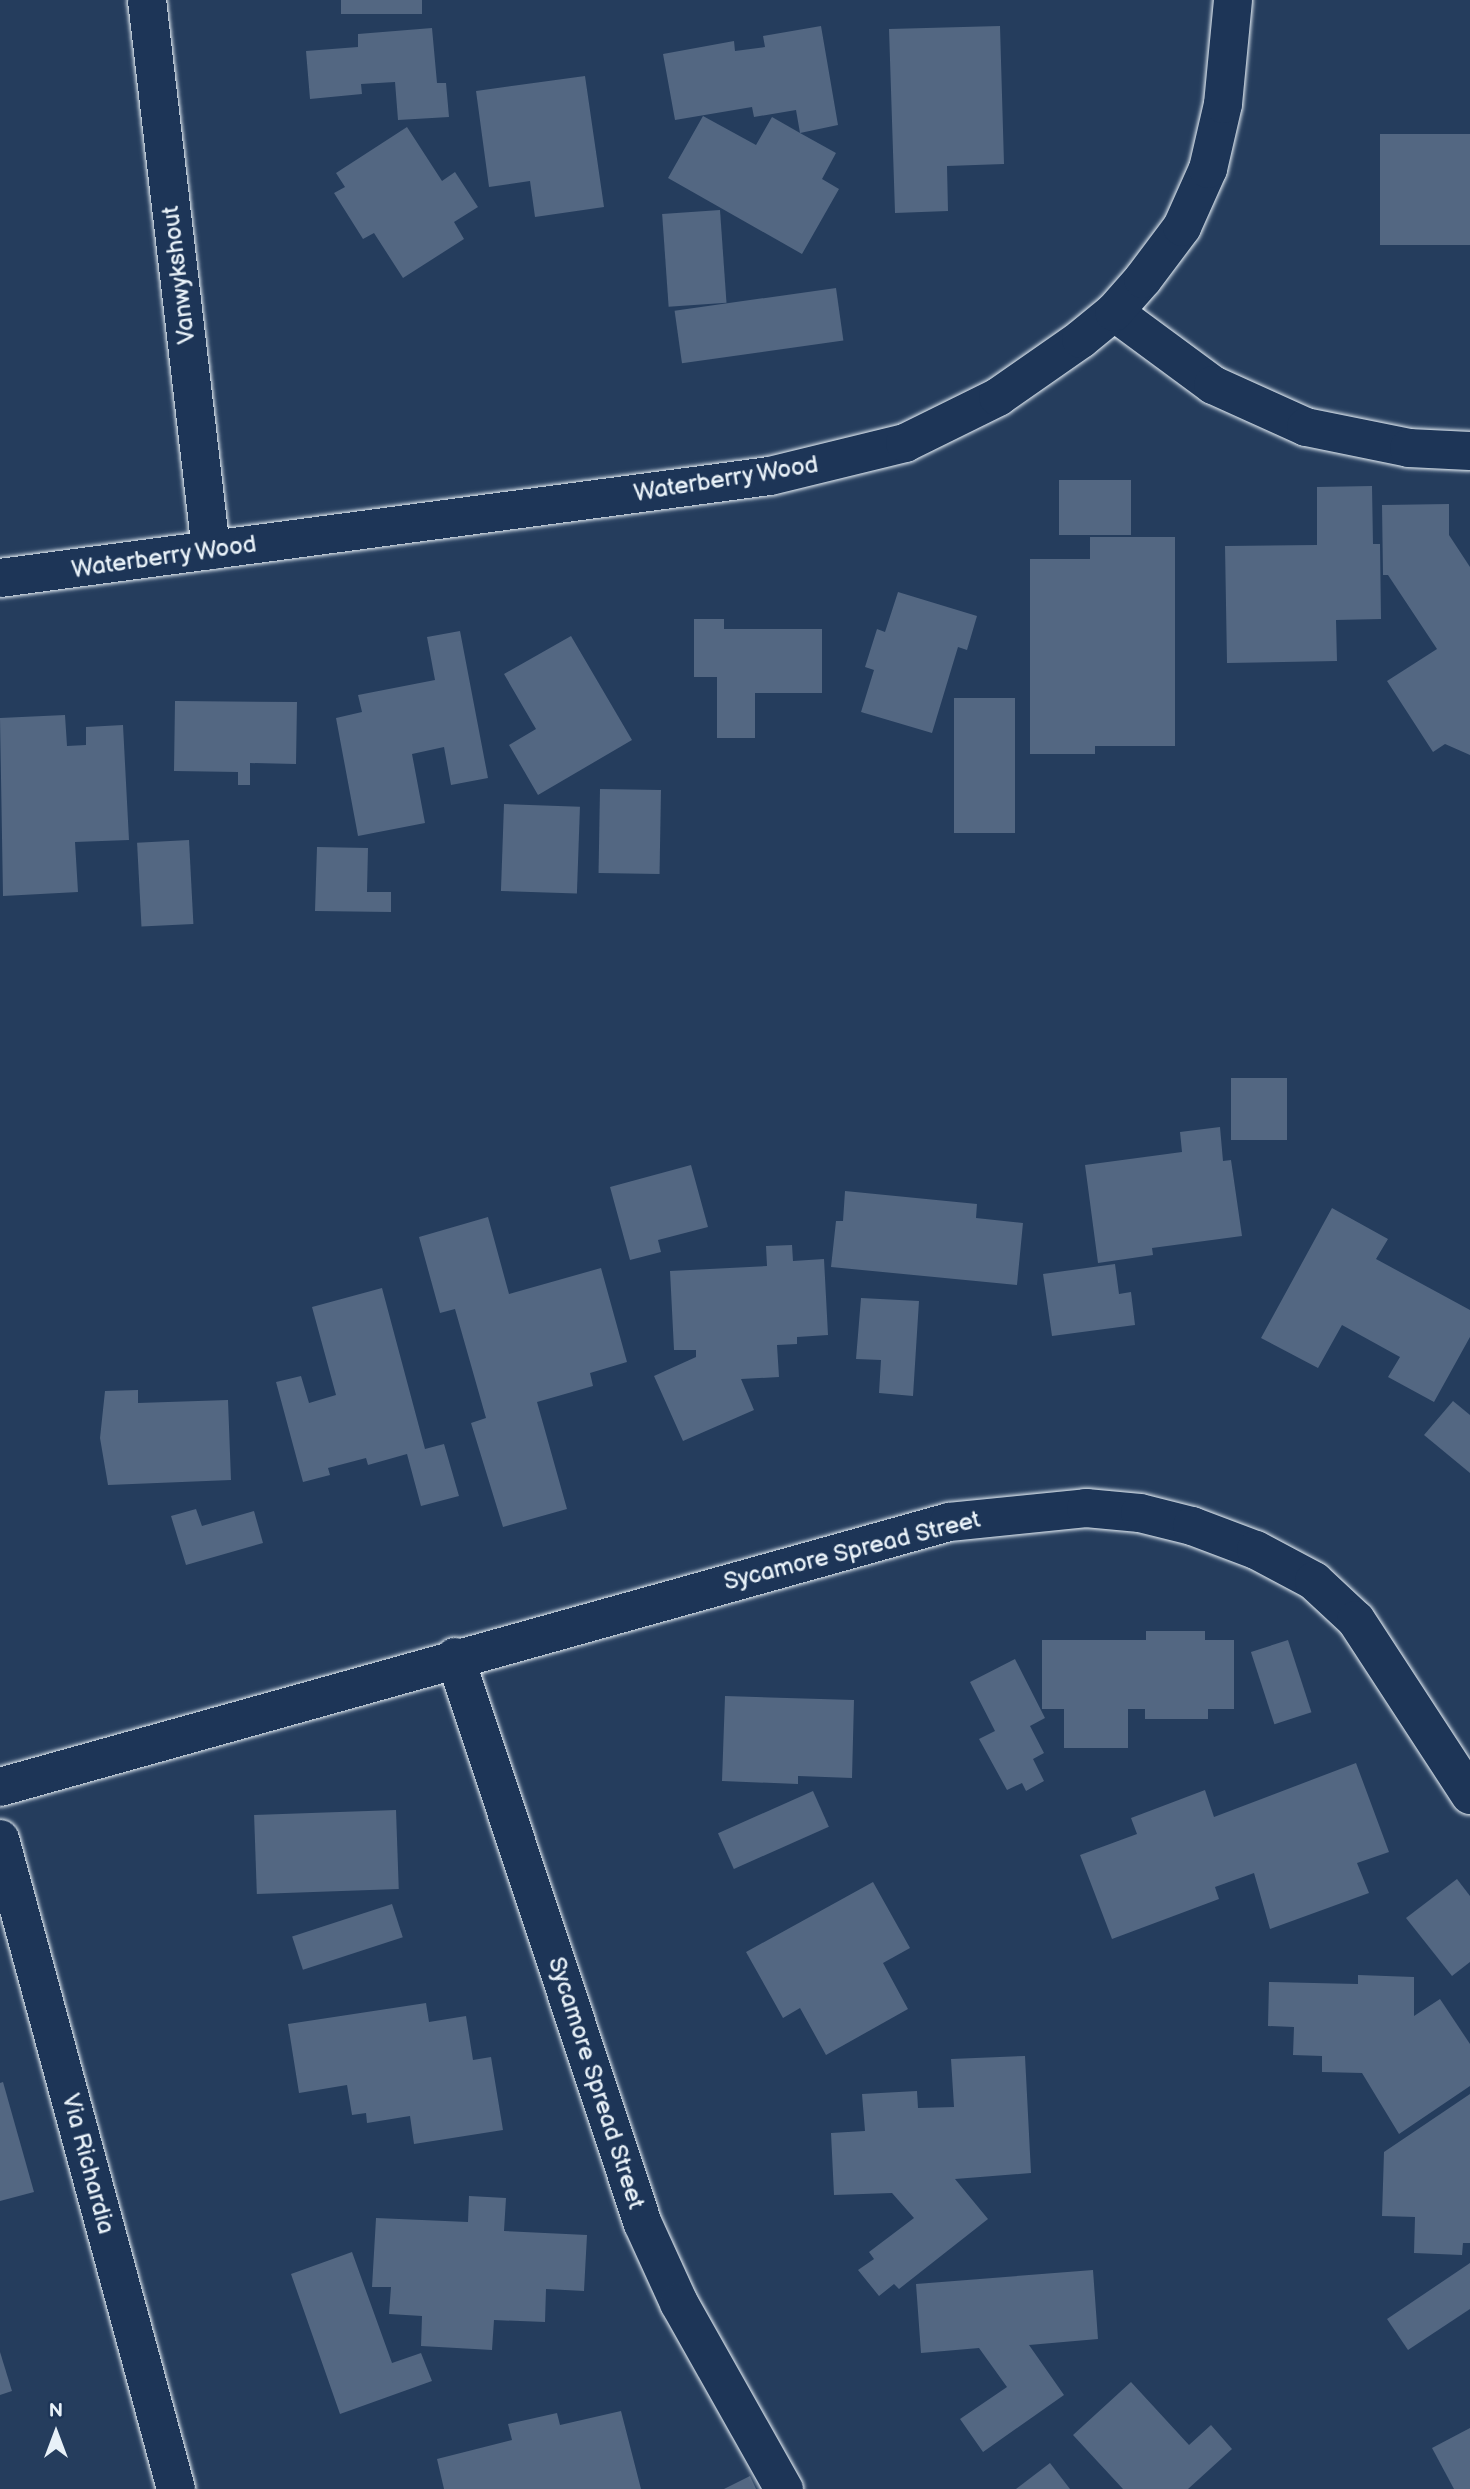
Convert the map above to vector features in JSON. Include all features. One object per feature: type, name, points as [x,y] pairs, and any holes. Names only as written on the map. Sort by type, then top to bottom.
[{"type":"street","name":"Vanwykshout","points":[[147,0],[211,551]]},
{"type":"street","name":"Waterberry Wood","points":[[0,578],[770,476],[905,443],[998,397],[1114,313],[1182,227],[1208,169],[1223,104],[1233,0]]},
{"type":"street","points":[[1114,313],[1213,385],[1306,427],[1409,449],[1470,451]]},
{"type":"street","name":"Sycamore Spread Street","points":[[0,1787],[455,1657],[949,1522],[1086,1508],[1140,1513],[1192,1526],[1256,1550],[1314,1581],[1356,1620],[1470,1795]]},
{"type":"street","name":"Sycamore Spread Street","points":[[455,1657],[643,2224],[679,2304],[784,2489]]},
{"type":"street","name":"Via Richardia","points":[[0,1839],[176,2489]]},
{"type":"building","points":[[341,0],[422,0],[422,14],[341,14]]},
{"type":"building","points":[[821,26],[838,125],[800,133],[796,110],[754,117],[752,107],[675,120],[663,54],[734,41],[735,51],[765,47],[763,36]]},
{"type":"building","points":[[1000,26],[1004,164],[947,166],[948,211],[895,213],[889,29]]},
{"type":"building","points":[[432,28],[437,83],[446,83],[449,117],[398,120],[395,82],[361,84],[362,94],[310,99],[306,51],[358,47],[358,34]]},
{"type":"building","points":[[585,76],[604,207],[535,217],[530,181],[489,187],[476,91]]},
{"type":"building","points":[[703,116],[756,145],[772,117],[836,153],[822,179],[839,189],[802,254],[668,178]]},
{"type":"building","points":[[407,127],[442,181],[455,172],[478,207],[454,222],[464,239],[403,278],[374,233],[363,239],[334,193],[345,187],[336,173]]},
{"type":"building","points":[[1380,134],[1470,134],[1470,245],[1380,245]]},
{"type":"building","points":[[720,210],[726,303],[669,307],[662,214]]},
{"type":"building","points":[[836,288],[843,340],[682,363],[675,311]]},
{"type":"building","points":[[1059,480],[1131,480],[1131,535],[1059,535]]},
{"type":"building","points":[[1372,486],[1373,544],[1380,544],[1381,619],[1336,620],[1337,661],[1227,663],[1225,546],[1317,545],[1317,487]]},
{"type":"building","points":[[1449,504],[1449,535],[1470,567],[1470,755],[1445,744],[1433,752],[1387,681],[1437,649],[1388,575],[1383,575],[1382,505]]},
{"type":"building","points":[[1090,537],[1175,537],[1175,746],[1095,746],[1095,754],[1030,754],[1030,559],[1090,559]]},
{"type":"building","points":[[898,592],[977,616],[967,650],[958,647],[932,733],[861,712],[874,670],[865,667],[877,629],[885,632]]},
{"type":"building","points":[[694,619],[724,619],[724,629],[822,629],[822,693],[755,693],[755,738],[717,738],[717,677],[694,677]]},
{"type":"building","points":[[460,631],[488,778],[451,785],[444,747],[412,754],[425,823],[358,836],[336,718],[362,712],[358,695],[435,680],[427,637]]},
{"type":"building","points":[[571,636],[632,740],[538,795],[509,745],[536,729],[504,674]]},
{"type":"building","points":[[954,698],[1015,698],[1015,833],[954,833]]},
{"type":"building","points":[[175,701],[297,702],[296,764],[250,763],[250,785],[238,785],[238,772],[174,771]]},
{"type":"building","points":[[65,715],[67,746],[86,745],[86,727],[123,725],[129,840],[75,842],[78,892],[3,896],[0,718]]},
{"type":"building","points":[[600,789],[661,790],[660,874],[599,873]]},
{"type":"building","points":[[504,804],[580,807],[577,894],[501,891]]},
{"type":"building","points":[[189,840],[193,924],[141,927],[137,843]]},
{"type":"building","points":[[317,847],[368,848],[367,892],[391,892],[391,912],[315,911]]},
{"type":"building","points":[[1231,1078],[1287,1078],[1287,1140],[1231,1140]]},
{"type":"building","points":[[1220,1127],[1223,1161],[1231,1160],[1242,1236],[1152,1248],[1153,1255],[1098,1263],[1085,1165],[1182,1152],[1180,1132]]},
{"type":"building","points":[[691,1165],[708,1227],[658,1240],[661,1252],[630,1260],[610,1187]]},
{"type":"building","points":[[845,1191],[977,1204],[976,1218],[1023,1223],[1017,1285],[831,1267],[836,1221],[843,1221]]},
{"type":"building","points":[[1332,1208],[1388,1239],[1376,1259],[1470,1310],[1470,1337],[1434,1402],[1388,1377],[1400,1357],[1342,1325],[1318,1368],[1261,1338]]},
{"type":"building","points":[[488,1217],[509,1294],[601,1268],[627,1362],[590,1373],[593,1386],[537,1402],[567,1509],[503,1527],[471,1423],[486,1418],[455,1309],[440,1313],[419,1237]]},
{"type":"building","points":[[792,1245],[793,1261],[824,1259],[828,1335],[797,1337],[797,1344],[777,1345],[779,1377],[741,1379],[754,1410],[683,1441],[654,1376],[696,1357],[696,1350],[674,1350],[670,1271],[767,1266],[766,1246]]},
{"type":"building","points":[[1115,1264],[1119,1294],[1131,1292],[1135,1325],[1052,1336],[1043,1274]]},
{"type":"building","points":[[382,1288],[425,1449],[444,1444],[459,1496],[421,1506],[407,1454],[368,1465],[366,1458],[328,1468],[330,1475],[303,1482],[276,1382],[301,1376],[309,1403],[336,1395],[312,1307]]},
{"type":"building","points":[[861,1298],[919,1301],[913,1396],[879,1393],[881,1360],[856,1359]]},
{"type":"building","points":[[138,1390],[138,1403],[228,1400],[231,1480],[108,1485],[100,1438],[105,1391]]},
{"type":"building","points":[[1453,1401],[1470,1415],[1470,1473],[1424,1435]]},
{"type":"building","points":[[196,1509],[202,1526],[254,1511],[263,1543],[186,1565],[171,1516]]},
{"type":"building","points":[[1146,1631],[1205,1631],[1205,1640],[1234,1640],[1234,1709],[1208,1709],[1208,1719],[1145,1719],[1145,1709],[1128,1709],[1128,1748],[1064,1748],[1064,1709],[1042,1709],[1042,1640],[1146,1640]]},
{"type":"building","points":[[1288,1640],[1311,1712],[1274,1724],[1251,1652]]},
{"type":"building","points":[[1015,1659],[1045,1718],[1030,1726],[1044,1753],[1033,1759],[1044,1781],[1026,1791],[1022,1783],[1007,1790],[979,1739],[995,1731],[970,1682]]},
{"type":"building","points":[[725,1696],[854,1700],[852,1778],[798,1776],[798,1784],[722,1781]]},
{"type":"building","points":[[1356,1763],[1389,1852],[1357,1863],[1369,1893],[1270,1929],[1254,1873],[1215,1887],[1219,1899],[1112,1939],[1080,1855],[1137,1834],[1131,1818],[1205,1790],[1214,1817]]},
{"type":"building","points":[[813,1791],[829,1827],[734,1869],[718,1833]]},
{"type":"building","points":[[396,1810],[399,1889],[257,1894],[254,1815]]},
{"type":"building","points":[[1457,1879],[1470,1896],[1470,1962],[1452,1976],[1406,1918]]},
{"type":"building","points":[[873,1882],[910,1948],[883,1963],[908,2009],[826,2055],[800,2008],[783,2018],[746,1952]]},
{"type":"building","points":[[392,1904],[403,1937],[303,1970],[292,1936]]},
{"type":"building","points":[[1358,1975],[1414,1977],[1414,2016],[1440,1999],[1470,2044],[1470,2086],[1399,2134],[1362,2073],[1322,2072],[1322,2056],[1293,2055],[1294,2027],[1268,2026],[1269,1982],[1358,1984]]},
{"type":"building","points":[[426,2003],[429,2022],[466,2016],[473,2060],[491,2057],[503,2130],[414,2144],[410,2116],[367,2123],[366,2113],[352,2115],[347,2085],[299,2093],[288,2024]]},
{"type":"building","points":[[1025,2056],[1031,2173],[955,2179],[988,2219],[899,2289],[894,2284],[879,2296],[858,2270],[874,2259],[869,2252],[914,2218],[892,2193],[834,2195],[831,2133],[865,2131],[862,2094],[917,2091],[918,2108],[954,2107],[951,2059]]},
{"type":"building","points":[[3,2082],[34,2192],[0,2201],[0,2083]]},
{"type":"building","points":[[1470,2094],[1470,2243],[1463,2243],[1462,2255],[1414,2253],[1415,2217],[1382,2216],[1384,2152]]},
{"type":"building","points":[[469,2196],[506,2198],[504,2231],[587,2235],[584,2291],[546,2289],[545,2322],[494,2320],[492,2350],[421,2346],[422,2316],[389,2314],[391,2287],[372,2287],[376,2218],[468,2222]]},
{"type":"building","points":[[352,2252],[392,2363],[421,2353],[432,2381],[340,2414],[291,2274]]},
{"type":"building","points":[[1470,2263],[1470,2309],[1408,2350],[1387,2319]]},
{"type":"building","points":[[1093,2270],[1098,2339],[1029,2345],[1064,2395],[983,2452],[960,2419],[1007,2387],[979,2348],[921,2353],[916,2284]]},
{"type":"building","points":[[0,2352],[12,2391],[0,2395]]},
{"type":"building","points":[[1131,2382],[1189,2445],[1211,2425],[1232,2449],[1188,2489],[1123,2489],[1073,2435]]},
{"type":"building","points":[[621,2411],[641,2489],[444,2489],[437,2459],[512,2440],[508,2424],[557,2413],[560,2425]]},
{"type":"building","points":[[1470,2428],[1470,2489],[1454,2489],[1432,2448]]},
{"type":"building","points":[[1050,2463],[1070,2489],[1016,2489]]},
{"type":"building","points":[[750,2476],[756,2489],[724,2489]]}]
